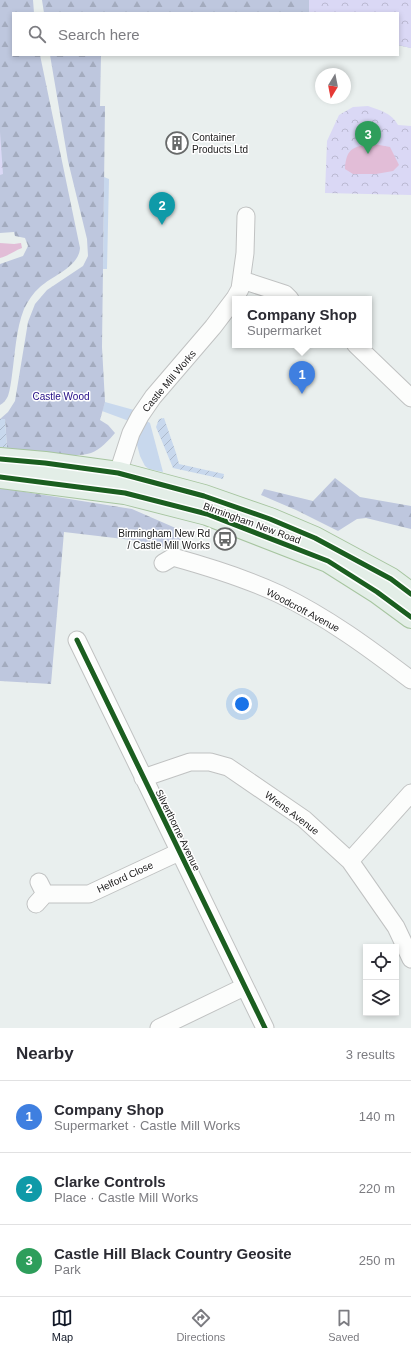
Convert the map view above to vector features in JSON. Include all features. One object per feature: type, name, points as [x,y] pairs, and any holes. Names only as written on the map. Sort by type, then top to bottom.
[{"type":"highway","name":"Birmingham New Road","points":[[0,459],[45,463],[117,482],[207,514],[328,561],[377,592],[411,617]]},
{"type":"highway","name":"Birmingham New Road","points":[[0,477],[117,482],[204,496],[270,519],[315,538],[391,579],[411,594]]},
{"type":"street","name":"Castle Mill Works","points":[[236,296],[240,289],[242,280],[245,253],[246,216]]},
{"type":"street","points":[[242,280],[285,294],[287,296]]},
{"type":"street","name":"Castle Mill Works","points":[[117,482],[131,433],[140,416],[153,397],[192,353],[232,302]]},
{"type":"street","points":[[359,348],[411,398]]},
{"type":"street","name":"Woodcroft Avenue","points":[[162,563],[173,557],[221,571],[278,594],[316,614],[362,643],[411,680]]},
{"type":"street","name":"Silverthorne Avenue","points":[[77,640],[265,1028]]},
{"type":"street","name":"Wrens Avenue","points":[[143,778],[190,762],[210,762],[228,767],[304,819],[350,861],[396,927],[411,959]]},
{"type":"street","points":[[350,861],[411,793]]},
{"type":"street","name":"Helford Close","points":[[40,893],[89,894],[179,852]]},
{"type":"street","points":[[159,1028],[244,987]]},
{"type":"shaded area","points":[[374,144],[390,147],[399,165],[393,171],[376,174],[353,174],[345,169],[347,156],[353,149]]},
{"type":"shaded area","points":[[104,177],[109,179],[107,269],[103,269]]},
{"type":"shaded area","points":[[0,243],[21,243],[22,248],[0,258]]},
{"type":"shaded area","points":[[105,402],[134,410],[129,421],[102,411]]},
{"type":"shaded area","points":[[164,418],[179,464],[224,474],[223,479],[173,468],[156,427],[159,419]]},
{"type":"shaded area","points":[[0,419],[5,419],[7,448],[0,447]]},
{"type":"shaded area","points":[[145,420],[150,423],[163,472],[149,469],[145,466],[140,456],[136,441]]},
{"type":"green space","points":[[0,0],[33,0],[34,12],[12,12],[12,56],[40,56],[80,248],[75,261],[37,289],[24,309],[17,333],[8,396],[0,405],[0,264],[23,256],[28,246],[25,238],[15,236],[14,232],[0,233]]},
{"type":"green space","points":[[42,0],[411,0],[411,48],[399,45],[399,12],[44,12]]},
{"type":"green space","points":[[309,0],[411,0],[411,48],[399,45],[399,12],[309,12]]},
{"type":"green space","name":"Castle Wood","points":[[50,56],[101,56],[100,106],[105,106],[102,347],[105,402],[100,420],[108,425],[115,433],[98,450],[83,455],[50,454],[7,448],[5,419],[0,419],[8,412],[15,401],[28,322],[35,304],[47,290],[83,266],[88,256],[87,239],[68,161]]},
{"type":"green space","points":[[368,106],[389,115],[398,125],[411,126],[411,195],[325,193],[327,141],[339,115],[353,107]]},
{"type":"green space","points":[[0,132],[3,174],[0,175]]},
{"type":"green space","points":[[335,478],[360,497],[411,506],[411,529],[366,518],[357,519],[338,531],[296,510],[261,495],[264,489],[313,501]]},
{"type":"green space","points":[[0,488],[132,509],[187,533],[171,549],[132,540],[64,532],[51,684],[0,681]]},
{"type":"cycle path","points":[[0,459],[45,463],[118,473],[204,496],[270,519],[315,538],[391,579],[411,594]]},
{"type":"cycle path","points":[[0,477],[125,493],[207,514],[328,561],[377,592],[411,617]]},
{"type":"cycle path","points":[[77,640],[265,1028]]},
{"type":"place","name":"Container Products Ltd","points":[[177,143]]},
{"type":"place","name":"Castle Hill Black Country Geosite","points":[[368,154]]},
{"type":"place","name":"Clarke Controls","points":[[162,225]]},
{"type":"place","name":"Company Shop","points":[[302,394]]},
{"type":"place","name":"Birmingham New Rd / Castle Mill Works","points":[[225,539]]}]
